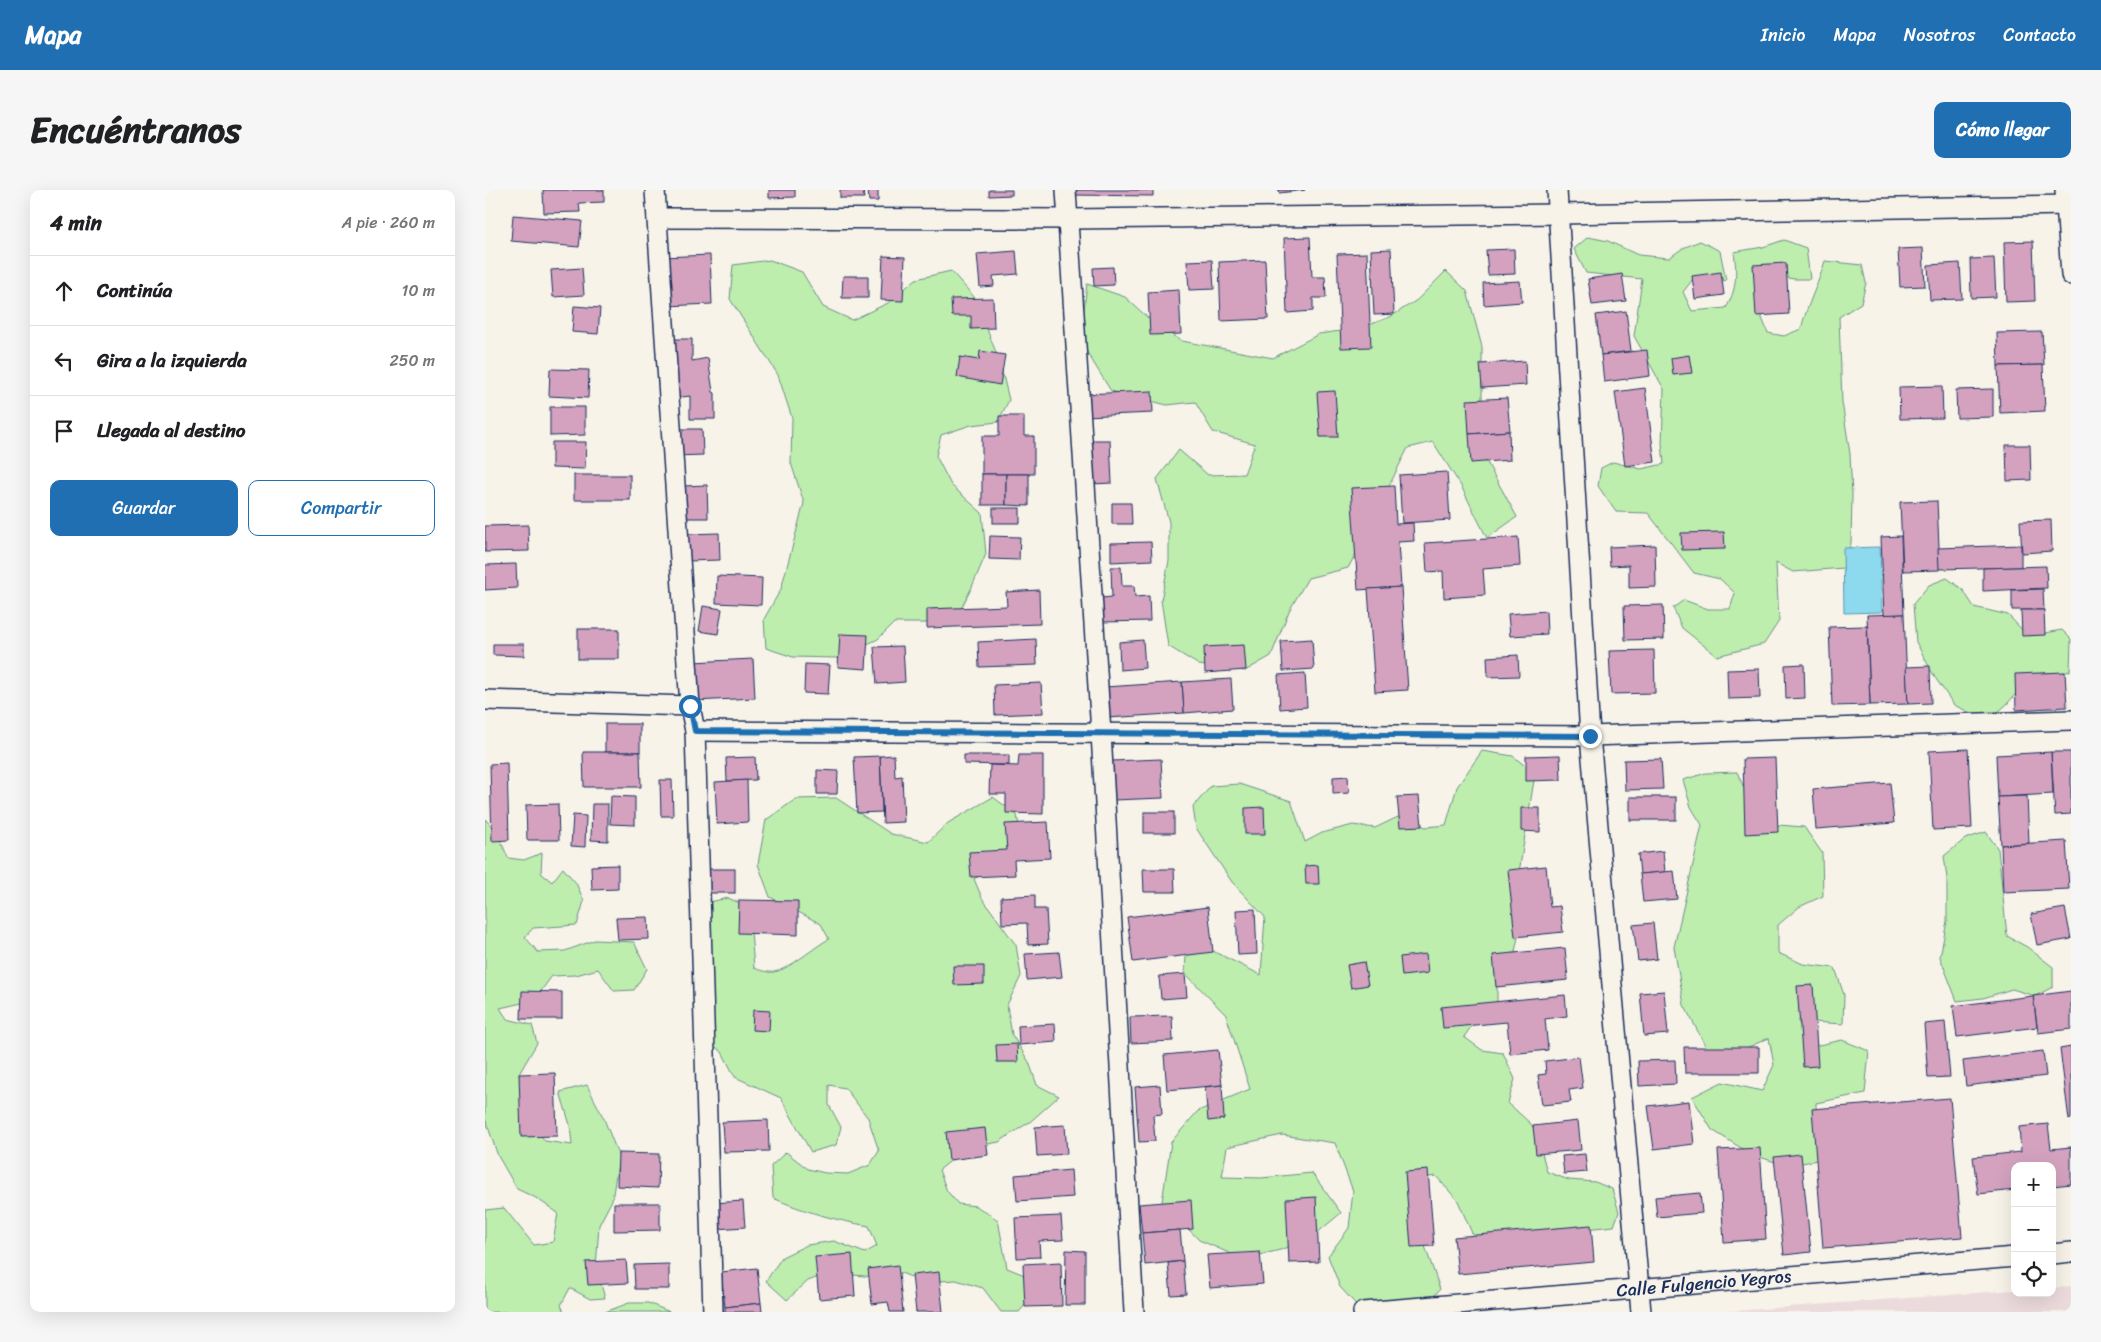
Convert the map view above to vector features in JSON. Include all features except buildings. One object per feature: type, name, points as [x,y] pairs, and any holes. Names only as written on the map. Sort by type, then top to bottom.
[{"type":"street","points":[[655,190],[690,706],[695,731],[713,1312]]},
{"type":"street","points":[[1065,190],[1101,733],[1133,1312]]},
{"type":"street","points":[[1557,190],[1590,736],[1641,1312]]},
{"type":"street","points":[[657,218],[1068,219],[1559,214],[2067,200],[2071,275]]},
{"type":"street","points":[[485,700],[690,706]]},
{"type":"street","points":[[695,731],[1590,736],[2071,720]]},
{"type":"street","points":[[2056,1254],[2071,1252]]},
{"type":"street","name":"Calle Fulgencio Yegros","points":[[1363,1312],[2011,1257]]},
{"type":"shaded area","points":[[2071,1286],[2071,1312],[1721,1312],[2011,1290],[2011,1297],[2056,1297],[2056,1288]]},
{"type":"green space","points":[[1588,237],[1608,241],[1638,255],[1669,258],[1683,248],[1700,241],[1720,251],[1726,280],[1705,287],[1693,279],[1683,292],[1692,311],[1726,308],[1730,301],[1735,281],[1734,252],[1763,247],[1784,240],[1806,248],[1810,279],[1776,276],[1760,313],[1768,333],[1784,336],[1801,329],[1825,261],[1862,265],[1866,283],[1861,303],[1839,317],[1842,402],[1850,454],[1852,495],[1851,543],[1844,568],[1793,572],[1776,563],[1779,621],[1764,644],[1717,656],[1682,628],[1673,608],[1684,600],[1708,609],[1730,609],[1735,593],[1720,579],[1694,573],[1648,513],[1616,512],[1598,486],[1601,468],[1613,462],[1641,469],[1664,464],[1662,443],[1664,389],[1634,336],[1642,279],[1586,273],[1574,249]]},
{"type":"green space","points":[[770,260],[802,272],[823,307],[852,320],[888,303],[916,279],[951,271],[975,298],[1000,363],[1009,400],[998,422],[971,425],[941,435],[936,456],[951,485],[982,513],[986,554],[955,620],[932,623],[894,623],[878,639],[837,658],[793,657],[766,648],[764,619],[781,589],[804,503],[791,463],[792,418],[778,375],[730,299],[733,265]]},
{"type":"green space","points":[[1446,271],[1467,291],[1482,347],[1485,459],[1517,517],[1487,538],[1461,486],[1433,442],[1408,448],[1348,568],[1308,578],[1289,611],[1271,656],[1245,671],[1199,665],[1168,646],[1161,600],[1169,561],[1169,522],[1157,479],[1179,450],[1208,475],[1244,474],[1255,444],[1213,432],[1195,402],[1167,405],[1111,391],[1080,341],[1087,284],[1125,297],[1157,326],[1182,341],[1273,358],[1319,334],[1361,328],[1390,317],[1417,300]]},
{"type":"green space","points":[[1947,578],[1963,590],[1974,607],[2008,615],[2028,636],[2062,630],[2071,639],[2070,671],[2025,683],[1997,713],[1975,715],[1954,705],[1934,676],[1916,642],[1913,604],[1929,585]]},
{"type":"green space","points":[[1482,751],[1513,756],[1535,774],[1515,897],[1520,928],[1514,956],[1497,973],[1497,1009],[1478,1016],[1464,1037],[1482,1050],[1503,1053],[1515,1079],[1508,1103],[1532,1125],[1538,1138],[1547,1172],[1569,1180],[1595,1182],[1612,1189],[1619,1212],[1614,1226],[1475,1240],[1458,1201],[1436,1176],[1416,1179],[1420,1232],[1440,1289],[1421,1311],[1362,1311],[1340,1287],[1328,1256],[1349,1228],[1353,1191],[1335,1143],[1282,1135],[1227,1147],[1222,1177],[1261,1178],[1312,1173],[1341,1213],[1311,1238],[1280,1250],[1243,1259],[1199,1240],[1162,1202],[1171,1142],[1198,1111],[1250,1089],[1226,1015],[1185,973],[1187,938],[1261,975],[1265,917],[1232,882],[1196,828],[1193,807],[1211,786],[1239,784],[1291,801],[1305,842],[1322,833],[1353,825],[1375,828],[1398,817],[1426,827],[1446,825],[1457,787]]},
{"type":"green space","points":[[1737,772],[1748,797],[1765,824],[1804,827],[1822,853],[1823,896],[1799,907],[1778,925],[1778,953],[1803,964],[1835,968],[1844,995],[1843,1024],[1798,1021],[1810,1047],[1842,1040],[1869,1051],[1865,1093],[1816,1103],[1817,1160],[1787,1166],[1751,1154],[1712,1130],[1692,1097],[1722,1082],[1762,1091],[1774,1065],[1769,1038],[1714,1062],[1684,1005],[1674,947],[1702,825],[1691,807],[1683,780],[1706,773]]},
{"type":"green space","points":[[993,797],[1017,815],[1021,837],[996,866],[974,879],[982,898],[1016,945],[1021,976],[1007,1005],[1012,1035],[1029,1062],[1037,1085],[1059,1096],[1031,1121],[999,1142],[967,1148],[939,1170],[947,1191],[958,1204],[976,1206],[998,1220],[1007,1268],[1032,1278],[1032,1297],[1019,1312],[1001,1312],[983,1288],[956,1280],[924,1282],[901,1273],[876,1277],[829,1273],[808,1281],[787,1300],[766,1281],[782,1257],[807,1245],[834,1241],[865,1253],[877,1246],[869,1226],[820,1215],[773,1198],[771,1166],[786,1152],[808,1169],[825,1173],[848,1174],[870,1165],[879,1151],[868,1118],[845,1088],[829,1085],[829,1105],[841,1127],[836,1145],[811,1152],[781,1098],[735,1077],[722,1052],[701,1035],[705,903],[728,898],[749,907],[754,968],[769,972],[780,970],[829,939],[821,924],[770,897],[758,864],[766,820],[796,799],[836,798],[891,834],[928,842],[948,823]]},
{"type":"green space","points":[[485,819],[497,832],[508,858],[524,860],[542,853],[541,873],[552,882],[563,868],[576,883],[584,901],[577,925],[533,928],[525,937],[538,952],[565,951],[595,940],[634,942],[647,969],[634,990],[614,991],[598,969],[576,975],[552,976],[538,995],[522,1003],[500,1008],[507,1019],[532,1025],[537,1043],[519,1074],[525,1116],[545,1141],[572,1145],[570,1125],[560,1092],[587,1085],[604,1119],[619,1157],[612,1200],[599,1225],[596,1268],[605,1298],[590,1299],[570,1288],[561,1305],[564,1312],[485,1312],[485,1210],[504,1208],[534,1245],[553,1242],[558,1213],[536,1198],[517,1189],[498,1156],[485,1118]]},
{"type":"green space","points":[[1986,832],[1998,849],[2007,936],[2027,947],[2053,967],[2053,987],[2035,996],[2012,989],[1983,998],[1957,1001],[1940,957],[1947,921],[1947,878],[1944,856],[1965,839]]},
{"type":"green space","points":[[629,1303],[648,1303],[670,1312],[605,1312]]},
{"type":"water","points":[[1880,547],[1882,612],[1844,613],[1843,548]]},
{"type":"route","points":[[690,706],[695,731],[1590,736]]}]
